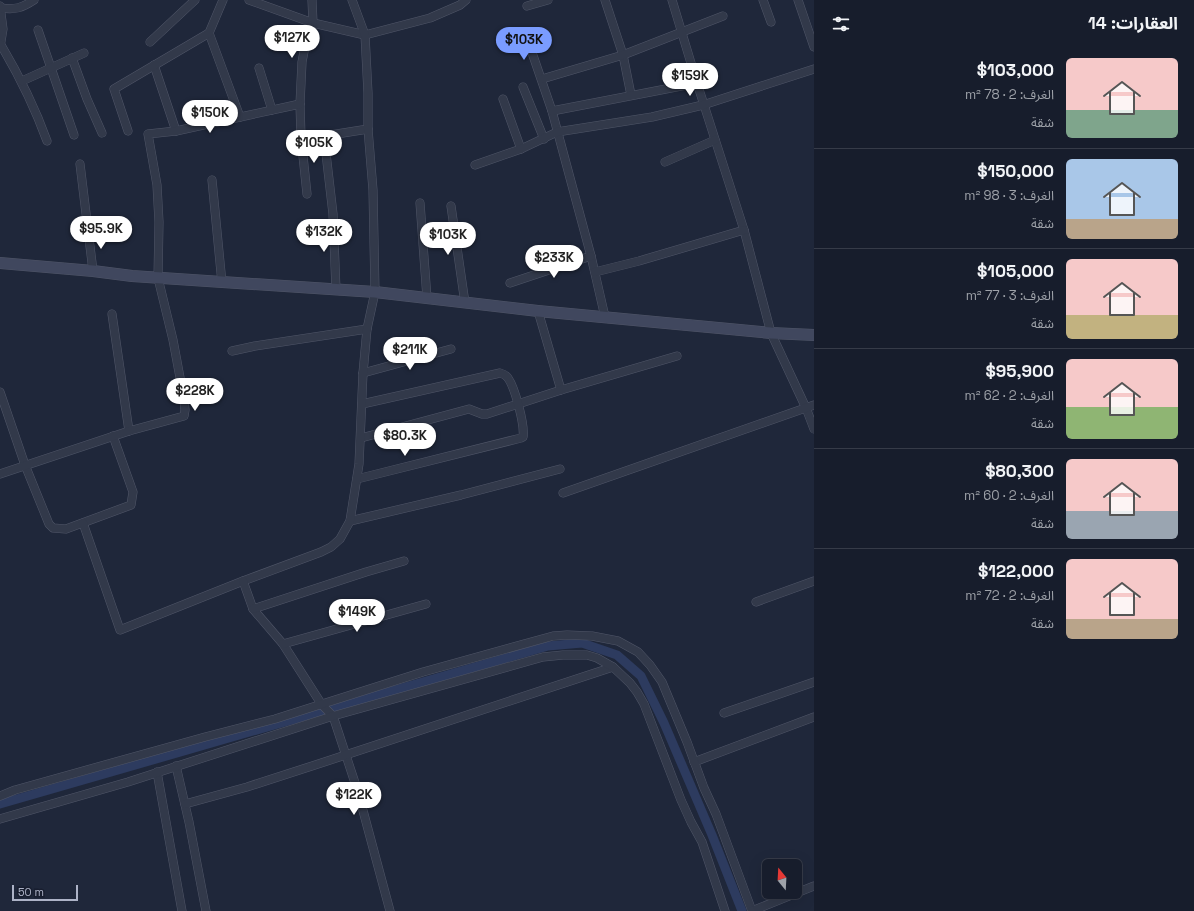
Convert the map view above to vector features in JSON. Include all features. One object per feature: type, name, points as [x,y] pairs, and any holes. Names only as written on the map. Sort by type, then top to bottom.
[{"type":"street","points":[[34,0],[21,7],[11,10],[1,7],[3,29],[0,46],[22,81],[37,112],[47,140]]},
{"type":"street","points":[[150,42],[195,0]]},
{"type":"street","points":[[128,131],[114,89],[209,33],[222,0]]},
{"type":"street","points":[[249,0],[313,23],[365,35],[430,18],[460,5],[466,0]]},
{"type":"street","points":[[307,194],[300,104],[302,62],[307,36],[313,23],[312,0]]},
{"type":"street","points":[[83,523],[120,630],[321,552],[331,547],[340,539],[350,521],[357,479],[367,329],[375,292],[373,190],[368,129],[365,35],[352,0]]},
{"type":"street","points":[[527,6],[548,0]]},
{"type":"street","points":[[605,0],[623,55],[631,95]]},
{"type":"street","points":[[672,0],[703,105],[744,230],[771,333],[810,406],[814,429]]},
{"type":"street","points":[[763,0],[771,22]]},
{"type":"street","points":[[798,0],[814,47]]},
{"type":"street","points":[[542,79],[623,55],[723,16]]},
{"type":"street","points":[[38,30],[74,135]]},
{"type":"street","points":[[209,33],[240,118]]},
{"type":"street","points":[[526,35],[552,111],[591,256],[605,317]]},
{"type":"street","points":[[22,81],[84,53]]},
{"type":"street","points":[[72,58],[87,99],[102,133]]},
{"type":"street","points":[[154,66],[176,131]]},
{"type":"street","points":[[259,68],[272,110]]},
{"type":"street","points":[[475,165],[521,149],[557,132],[652,117],[703,105],[814,70]]},
{"type":"street","points":[[552,111],[697,83]]},
{"type":"street","points":[[523,87],[544,139]]},
{"type":"street","points":[[503,99],[521,149]]},
{"type":"street","points":[[0,474],[113,436],[184,416],[184,399],[173,340],[158,278],[159,222],[157,185],[148,134],[176,131],[300,104]]},
{"type":"street","points":[[302,137],[324,136],[368,129]]},
{"type":"street","points":[[324,136],[333,214],[336,290]]},
{"type":"street","points":[[665,162],[715,140]]},
{"type":"street","points":[[80,164],[93,271]]},
{"type":"street","points":[[212,180],[222,283]]},
{"type":"street","points":[[420,203],[427,298]]},
{"type":"street","points":[[451,206],[465,303]]},
{"type":"street","points":[[595,272],[639,261],[744,230]]},
{"type":"street","points":[[510,283],[591,256]]},
{"type":"street","points":[[0,263],[222,283],[375,292],[538,311],[771,333],[814,335]]},
{"type":"street","points":[[538,311],[561,390]]},
{"type":"street","points":[[112,314],[129,431]]},
{"type":"street","points":[[232,351],[255,346],[367,329]]},
{"type":"street","points":[[363,373],[451,349]]},
{"type":"street","points":[[360,438],[464,410],[472,409],[485,414],[677,356]]},
{"type":"street","points":[[357,479],[523,437],[523,428],[518,404],[509,380],[504,374],[497,373],[362,404]]},
{"type":"street","points":[[0,392],[25,465],[49,524],[53,528],[66,529],[131,504],[133,492],[113,436]]},
{"type":"street","points":[[563,493],[810,406]]},
{"type":"street","points":[[350,521],[461,495],[560,469]]},
{"type":"street","points":[[253,608],[404,561]]},
{"type":"street","points":[[243,581],[253,608],[282,644],[322,705],[333,716],[358,792],[390,911]]},
{"type":"street","points":[[756,602],[814,581]]},
{"type":"street","points":[[282,644],[426,604]]},
{"type":"street","points":[[0,796],[15,790],[275,719],[423,672],[553,636],[592,636],[618,641],[638,652],[650,665],[662,682],[704,788],[716,814],[752,911],[814,886]]},
{"type":"street","points":[[0,819],[157,772],[333,716],[543,657],[587,655],[597,658],[613,667],[630,683],[644,704],[680,800],[702,842],[725,911]]},
{"type":"street","points":[[185,804],[247,787],[613,667]]},
{"type":"street","points":[[724,714],[814,682]]},
{"type":"street","points":[[694,762],[814,717]]},
{"type":"street","points":[[176,766],[206,911]]},
{"type":"street","points":[[157,772],[182,911]]},
{"type":"waterway","points":[[0,804],[548,646],[582,643],[617,655],[641,676],[664,723],[712,835],[742,911]]}]
